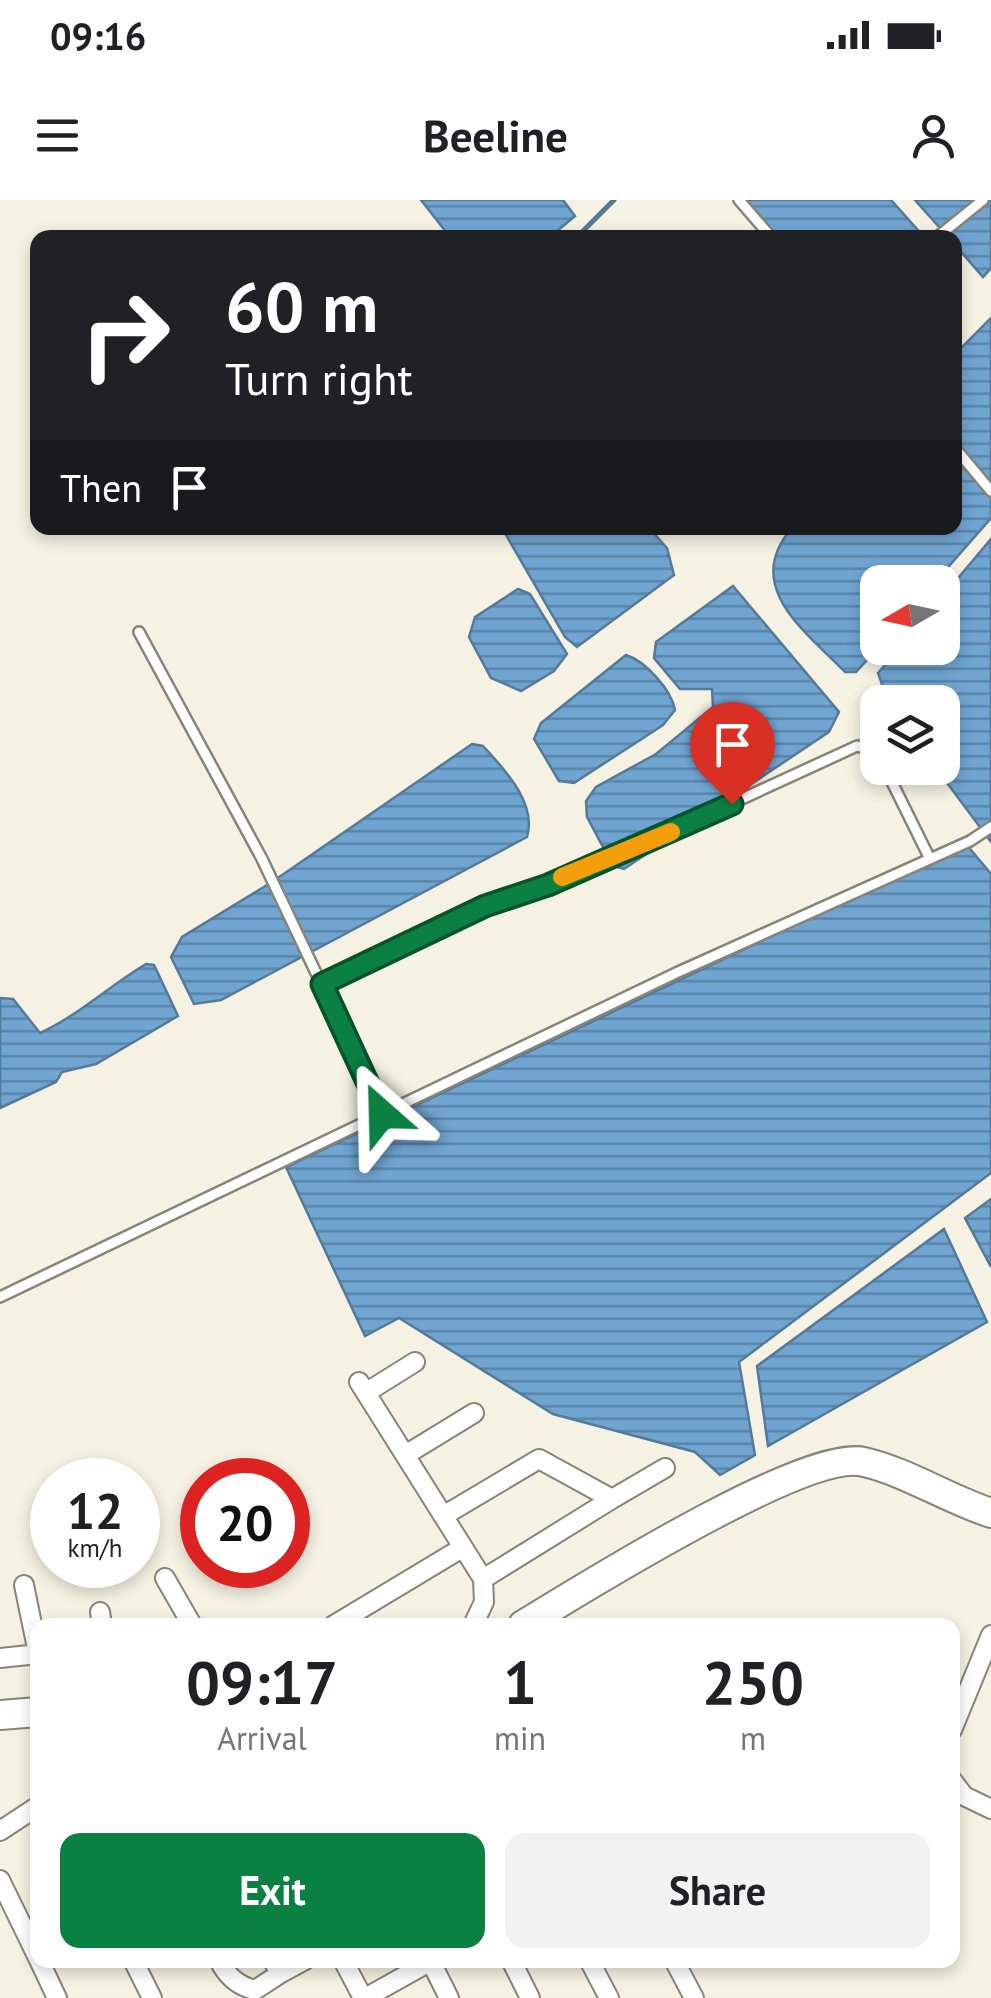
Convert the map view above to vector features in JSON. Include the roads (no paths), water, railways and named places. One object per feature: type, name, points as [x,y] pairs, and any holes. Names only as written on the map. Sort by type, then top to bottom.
[{"type":"street","points":[[415,1362],[363,1387],[483,1579],[484,1602],[477,1618]]},
{"type":"street","points":[[407,1454],[474,1413]]},
{"type":"street","points":[[443,1516],[540,1459],[612,1499]]},
{"type":"street","points":[[535,1618],[656,1545],[824,1463],[864,1462],[991,1513]]},
{"type":"street","points":[[483,1579],[666,1468]]},
{"type":"street","points":[[346,1618],[462,1548]]},
{"type":"street","points":[[165,1578],[188,1618]]},
{"type":"street","points":[[24,1584],[31,1618]]},
{"type":"street","points":[[960,1711],[991,1635]]},
{"type":"street","points":[[0,1658],[30,1655]]},
{"type":"street","points":[[0,1715],[30,1713]]},
{"type":"street","points":[[960,1791],[991,1809]]},
{"type":"street","points":[[0,1830],[30,1811]]},
{"type":"street","points":[[0,1880],[30,1942]]},
{"type":"street","points":[[42,1968],[57,1998]]},
{"type":"street","points":[[138,1968],[152,1998]]},
{"type":"street","points":[[222,1968],[243,1988],[254,1990],[275,1968]]},
{"type":"street","points":[[347,1968],[364,1998],[417,1968]]},
{"type":"street","points":[[435,1968],[449,1998]]},
{"type":"street","points":[[516,1968],[530,1998]]},
{"type":"street","points":[[594,1968],[609,1998]]},
{"type":"street","points":[[678,1968],[694,1998]]},
{"type":"lane","points":[[740,200],[765,230]]},
{"type":"lane","points":[[946,230],[983,200]]},
{"type":"lane","points":[[962,456],[991,491]]},
{"type":"lane","points":[[140,632],[262,859],[382,1114]]},
{"type":"lane","points":[[322,984],[485,906],[638,847],[860,747]]},
{"type":"lane","points":[[893,785],[930,859]]},
{"type":"lane","points":[[0,1298],[676,973],[930,859],[991,827]]},
{"type":"water","points":[[421,200],[563,200],[575,216],[558,230],[445,230]]},
{"type":"water","points":[[745,200],[891,200],[918,230],[767,230]]},
{"type":"water","points":[[915,200],[991,200],[991,268],[983,277],[962,253],[962,230],[942,230]]},
{"type":"water","points":[[991,318],[991,518],[950,565],[860,565],[862,665],[856,672],[845,672],[798,624],[776,589],[773,569],[778,549],[787,535],[962,535],[962,347]]},
{"type":"water","points":[[506,535],[655,535],[667,548],[674,575],[577,647],[565,637]]},
{"type":"water","points":[[991,539],[991,842],[949,785],[960,785],[960,685],[882,685],[878,673],[885,665],[960,665],[960,576]]},
{"type":"water","points":[[733,586],[839,712],[829,732],[624,869],[613,866],[587,817],[586,801],[596,787],[656,754],[713,707],[712,689],[680,689],[654,658],[656,642]]},
{"type":"water","points":[[518,589],[530,594],[567,654],[554,671],[521,691],[491,678],[469,637],[475,617]]},
{"type":"water","points":[[626,655],[656,677],[675,710],[663,725],[574,783],[559,781],[534,739],[541,723]]},
{"type":"water","points":[[472,744],[483,746],[517,788],[527,812],[527,837],[221,1000],[194,1004],[171,957],[182,937],[272,882]]},
{"type":"water","points":[[966,844],[991,874],[991,1173],[739,1362],[755,1455],[720,1475],[695,1452],[553,1414],[399,1318],[365,1336],[286,1167]]},
{"type":"water","points":[[146,964],[154,965],[178,1016],[96,1064],[62,1072],[56,1082],[0,1108],[0,998],[13,999],[40,1033]]},
{"type":"water","points":[[991,1199],[991,1267],[965,1218]]},
{"type":"water","points":[[944,1229],[987,1322],[768,1446],[757,1366]]},
{"type":"waterway","points":[[584,230],[614,200]]}]
